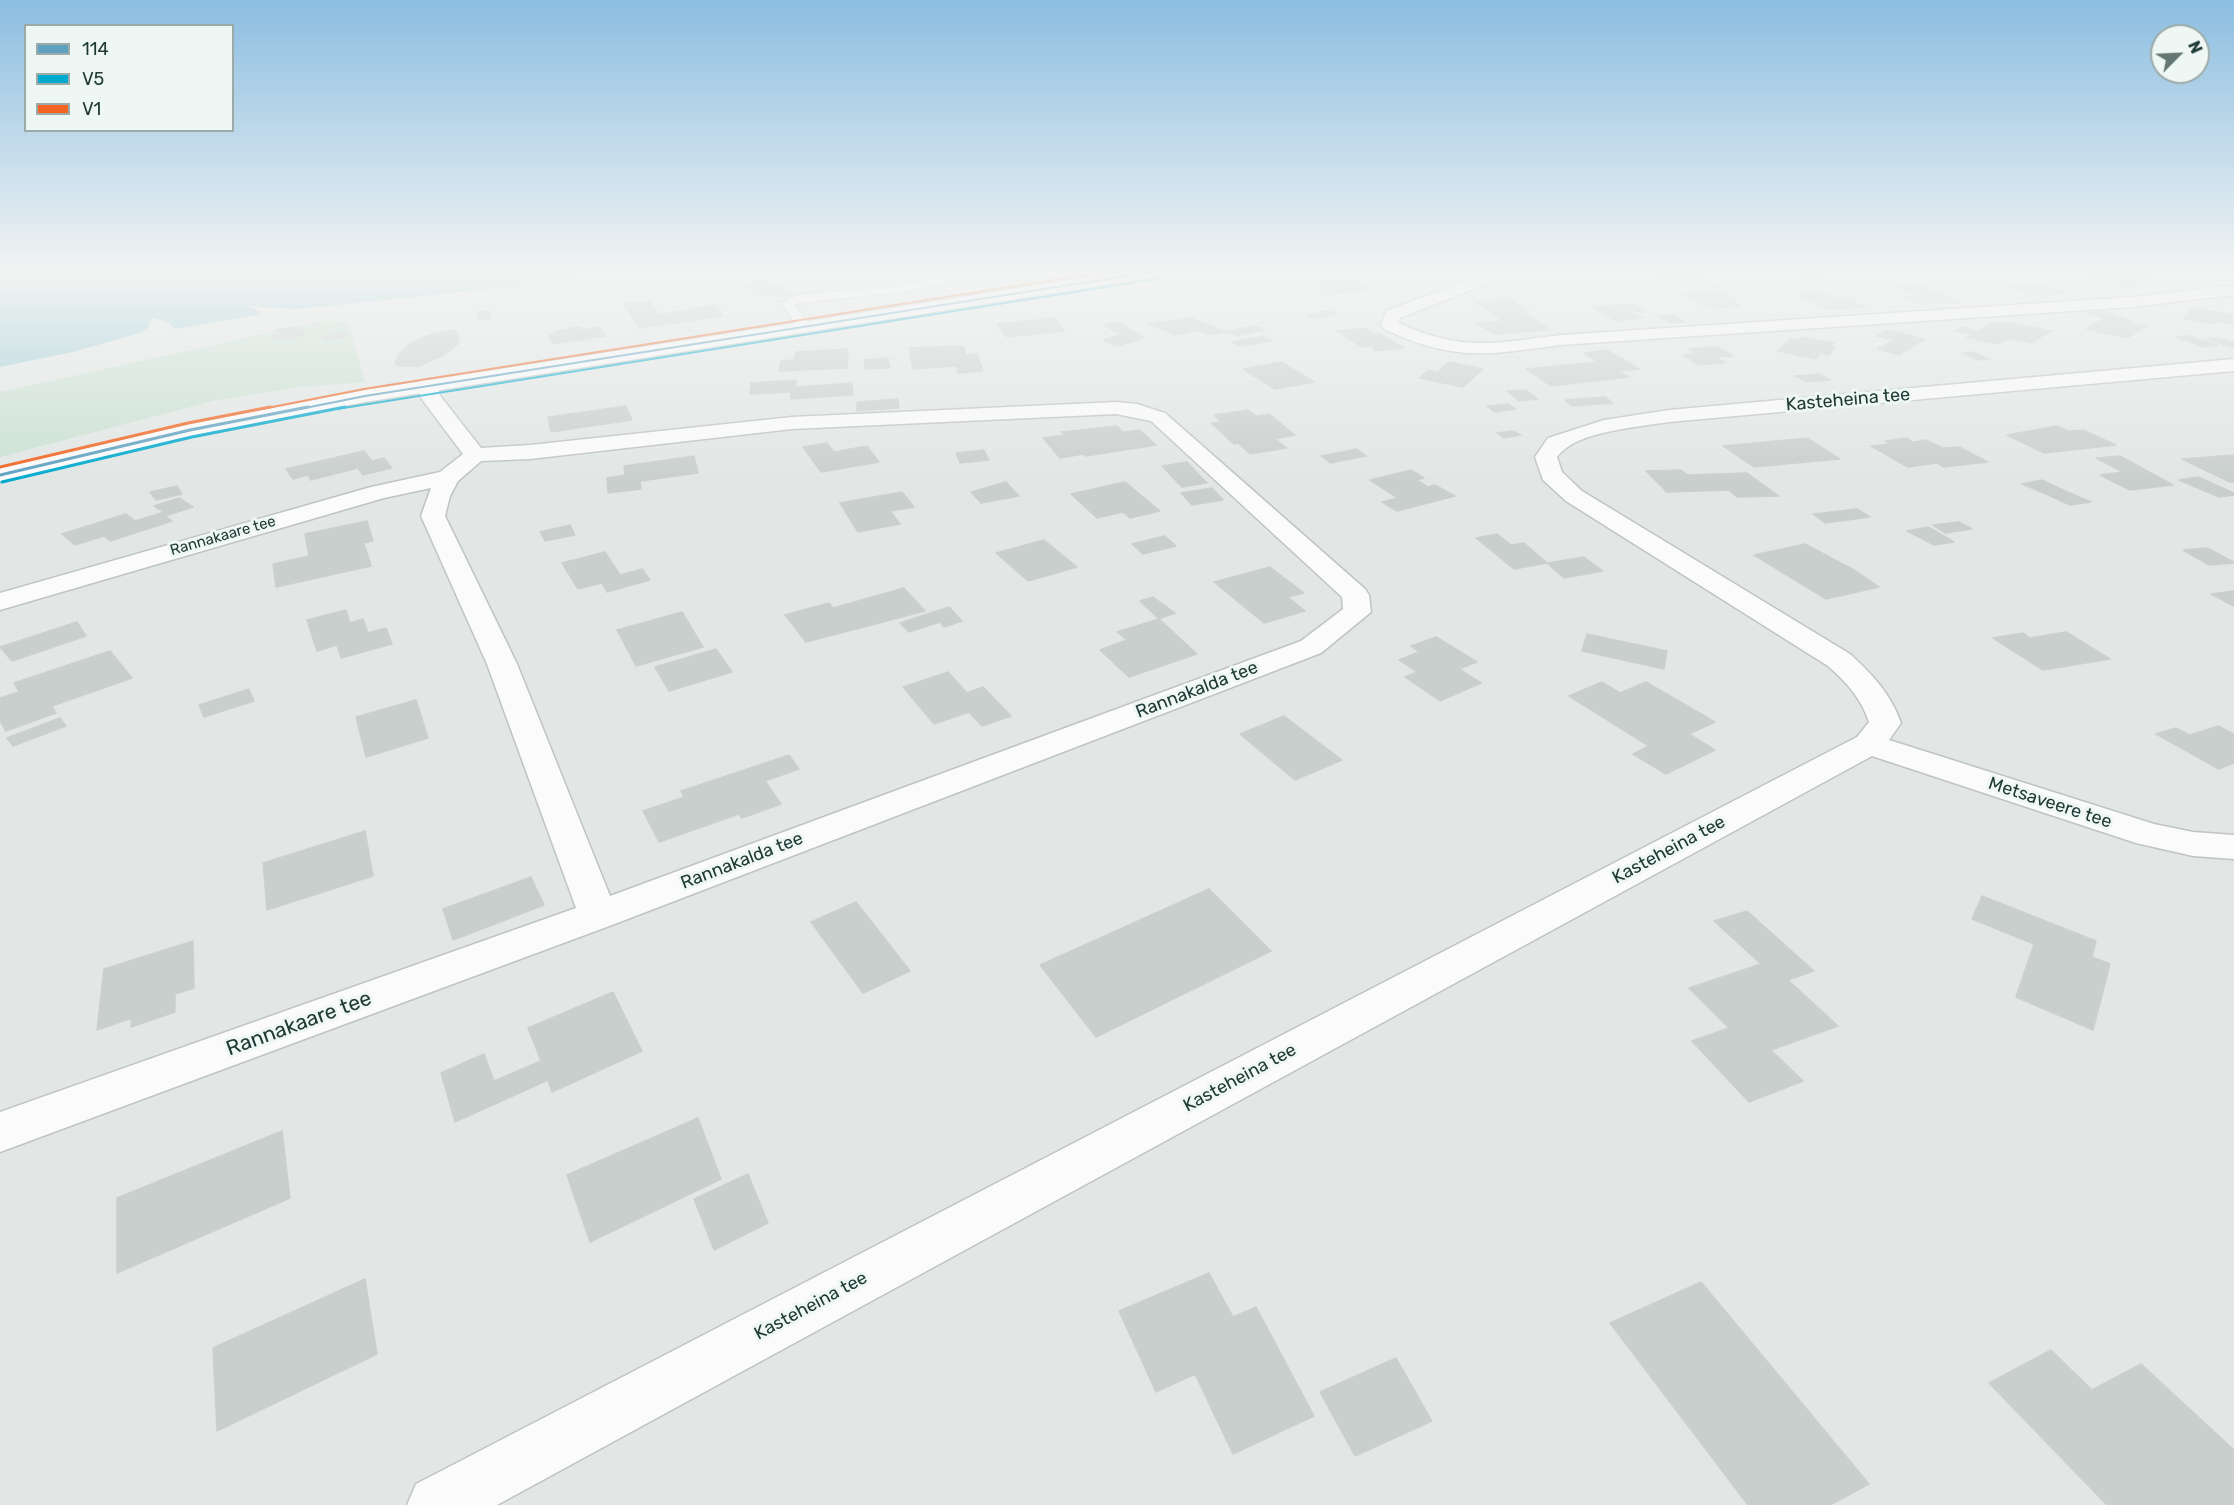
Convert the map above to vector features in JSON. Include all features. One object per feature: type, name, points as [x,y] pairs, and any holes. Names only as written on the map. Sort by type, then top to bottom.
[{"type":"street","points":[[0,475],[190,430],[428,385],[701,342]]},
{"type":"street","points":[[1431,342],[1450,347],[1500,347],[1543,342]]},
{"type":"street","name":"Kasteheina tee","points":[[436,1505],[1869,744],[1885,723],[1879,701],[1861,681],[1839,660],[1574,496],[1551,475],[1546,457],[1556,443],[1604,426],[1669,416],[2234,365]]},
{"type":"street","points":[[428,385],[431,398],[475,455],[448,477],[438,496],[432,516],[502,664],[598,915]]},
{"type":"street","name":"Rannakalda tee","points":[[475,455],[530,452],[792,423],[1116,408],[1137,410],[1158,417],[1355,595],[1357,612],[1311,647],[598,915]]},
{"type":"street","name":"Rannakaare tee","points":[[0,602],[379,492],[448,477]]},
{"type":"street","name":"Metsaveere tee","points":[[1869,744],[2109,822],[2163,837],[2219,848],[2234,847]]},
{"type":"street","name":"Rannakaare tee","points":[[0,1132],[598,915]]},
{"type":"green space","points":[[226,342],[354,342],[365,382],[301,387],[217,400],[0,457],[0,392]]},
{"type":"water","points":[[0,342],[107,342],[73,352],[0,367]]},
{"type":"building","points":[[458,342],[444,355],[419,366],[397,366],[395,362],[400,353],[410,344]]},
{"type":"building","points":[[1108,342],[1130,342],[1117,346]]},
{"type":"building","points":[[1232,342],[1263,342],[1240,346]]},
{"type":"building","points":[[1354,342],[1395,342],[1404,348],[1376,351],[1371,346],[1361,347]]},
{"type":"building","points":[[1787,342],[1830,342],[1834,343],[1831,347],[1835,347],[1829,355],[1820,353],[1816,359],[1778,351]]},
{"type":"building","points":[[1890,342],[1920,342],[1899,355],[1878,349]]},
{"type":"building","points":[[2191,342],[2209,342],[2217,345],[2204,347]]},
{"type":"building","points":[[2217,342],[2234,343],[2234,348]]},
{"type":"building","points":[[963,346],[966,355],[977,354],[983,371],[958,373],[956,366],[913,369],[909,348]]},
{"type":"building","points":[[1718,347],[1733,356],[1715,357],[1725,363],[1698,365],[1684,355],[1697,354],[1688,349]]},
{"type":"building","points":[[848,349],[847,368],[779,371],[781,361],[794,360],[796,352]]},
{"type":"building","points":[[1607,350],[1639,369],[1619,371],[1629,377],[1551,386],[1526,369],[1598,362],[1584,353]]},
{"type":"building","points":[[1972,352],[1989,359],[1978,360],[1962,353]]},
{"type":"building","points":[[888,358],[890,368],[865,369],[864,360]]},
{"type":"building","points":[[1281,362],[1314,382],[1275,389],[1243,369]]},
{"type":"building","points":[[1449,362],[1483,369],[1463,387],[1419,378],[1428,370],[1437,372]]},
{"type":"building","points":[[1819,374],[1831,380],[1807,382],[1795,376]]},
{"type":"building","points":[[796,380],[795,387],[852,383],[853,395],[791,399],[791,392],[750,394],[751,383]]},
{"type":"building","points":[[1526,390],[1538,399],[1519,401],[1507,391]]},
{"type":"building","points":[[1605,397],[1613,403],[1572,406],[1565,400]]},
{"type":"building","points":[[898,399],[899,408],[857,411],[857,402]]},
{"type":"building","points":[[1509,404],[1516,409],[1494,412],[1487,406]]},
{"type":"building","points":[[626,406],[632,420],[551,432],[548,417]]},
{"type":"building","points":[[1248,410],[1256,416],[1269,414],[1295,435],[1275,439],[1287,448],[1250,454],[1238,443],[1234,444],[1211,423],[1221,422],[1214,415]]},
{"type":"building","points":[[1117,426],[1123,432],[1140,430],[1156,445],[1060,458],[1043,438],[1065,435],[1061,432]]},
{"type":"building","points":[[2057,426],[2068,431],[2083,430],[2116,445],[2044,453],[2007,435]]},
{"type":"building","points":[[1513,431],[1521,435],[1504,438],[1497,433]]},
{"type":"building","points":[[1807,438],[1840,459],[1754,467],[1723,446]]},
{"type":"building","points":[[1907,438],[1913,442],[1926,440],[1943,448],[1959,447],[1988,462],[1944,467],[1937,463],[1908,467],[1871,446],[1891,444],[1885,441]]},
{"type":"building","points":[[827,443],[834,452],[867,446],[879,462],[821,472],[803,447]]},
{"type":"building","points":[[1357,449],[1366,456],[1330,463],[1321,456]]},
{"type":"building","points":[[984,450],[989,460],[960,463],[956,453]]},
{"type":"building","points":[[364,451],[372,461],[384,458],[392,468],[363,475],[358,468],[311,480],[308,475],[293,479],[286,469]]},
{"type":"building","points":[[2234,455],[2234,482],[2182,459]]},
{"type":"building","points":[[694,456],[698,473],[640,481],[641,489],[608,493],[607,478],[625,475],[624,466]]},
{"type":"building","points":[[2120,456],[2173,485],[2130,490],[2100,475],[2123,472],[2096,458]]},
{"type":"building","points":[[1187,462],[1207,483],[1182,487],[1162,466]]},
{"type":"building","points":[[1411,470],[1424,478],[1417,480],[1428,487],[1435,485],[1455,496],[1397,511],[1382,502],[1398,498],[1370,480]]},
{"type":"building","points":[[1681,470],[1688,475],[1747,473],[1779,496],[1737,497],[1729,490],[1667,492],[1646,471]]},
{"type":"building","points":[[2198,477],[2234,495],[2219,497],[2179,480]]},
{"type":"building","points":[[2042,480],[2065,491],[2046,494],[2022,484]]},
{"type":"building","points":[[1006,482],[1019,496],[981,503],[971,492]]},
{"type":"building","points":[[1125,482],[1160,511],[1130,518],[1123,512],[1097,518],[1071,494]]},
{"type":"building","points":[[177,486],[182,494],[156,500],[150,492]]},
{"type":"building","points":[[1212,488],[1223,500],[1192,505],[1181,493]]},
{"type":"building","points":[[2065,491],[2091,502],[2070,505],[2046,494]]},
{"type":"building","points":[[902,492],[914,507],[890,511],[900,524],[858,532],[840,503]]},
{"type":"building","points":[[179,498],[193,507],[165,516],[172,521],[110,541],[104,536],[75,545],[62,534],[126,514],[135,521],[164,512],[154,506]]},
{"type":"building","points":[[1857,509],[1870,517],[1825,523],[1813,514]]},
{"type":"building","points":[[367,521],[373,541],[364,543],[371,566],[276,587],[273,564],[309,556],[305,534]]},
{"type":"building","points":[[1959,522],[1972,529],[1945,533],[1933,525]]},
{"type":"building","points":[[570,525],[575,535],[545,541],[540,532]]},
{"type":"building","points":[[1928,527],[1954,542],[1934,545],[1907,531]]},
{"type":"building","points":[[1497,534],[1511,545],[1524,543],[1547,563],[1514,569],[1476,538]]},
{"type":"building","points":[[1165,536],[1176,546],[1143,554],[1132,544]]},
{"type":"building","points":[[1044,540],[1077,567],[1028,581],[996,553]]},
{"type":"building","points":[[1805,544],[1856,571],[1879,587],[1826,599],[1754,555]]},
{"type":"building","points":[[2207,548],[2234,563],[2209,565],[2183,550]]},
{"type":"building","points":[[605,552],[620,575],[642,569],[650,580],[607,592],[602,583],[578,589],[562,563]]},
{"type":"building","points":[[1584,557],[1603,571],[1564,578],[1547,563]]},
{"type":"building","points":[[1270,567],[1304,593],[1288,597],[1305,611],[1264,623],[1214,582]]},
{"type":"building","points":[[904,588],[925,611],[806,642],[785,615],[829,603],[833,608]]},
{"type":"building","points":[[2234,591],[2234,606],[2211,594]]},
{"type":"building","points":[[1153,597],[1175,613],[1159,619],[1140,601]]},
{"type":"building","points":[[949,607],[962,621],[944,627],[940,622],[909,632],[900,623]]},
{"type":"building","points":[[346,610],[350,623],[363,619],[368,633],[386,628],[392,644],[341,658],[337,645],[317,651],[307,620]]},
{"type":"building","points":[[682,612],[703,647],[636,666],[617,630]]},
{"type":"building","points":[[1159,619],[1197,654],[1129,677],[1100,650],[1127,640],[1117,632]]},
{"type":"building","points":[[77,622],[86,636],[12,661],[0,647]]},
{"type":"building","points":[[2066,632],[2110,659],[2043,670],[1993,638],[2023,633],[2030,638]]},
{"type":"building","points":[[1587,634],[1667,651],[1664,669],[1582,651]]},
{"type":"building","points":[[1436,637],[1477,662],[1459,669],[1481,683],[1440,701],[1405,677],[1417,672],[1399,660],[1419,652],[1411,646]]},
{"type":"building","points":[[716,649],[732,672],[669,691],[655,667]]},
{"type":"building","points":[[110,651],[132,678],[52,706],[56,713],[6,731],[0,721],[0,698],[19,692],[14,683]]},
{"type":"building","points":[[948,672],[967,693],[983,687],[1011,716],[982,726],[969,712],[934,724],[903,687]]},
{"type":"building","points":[[1602,682],[1620,693],[1646,682],[1715,722],[1689,734],[1715,750],[1666,774],[1633,754],[1649,746],[1569,696]]},
{"type":"building","points":[[249,689],[254,701],[204,717],[199,705]]},
{"type":"building","points":[[416,700],[428,738],[366,757],[356,717]]},
{"type":"building","points":[[1284,716],[1342,760],[1295,780],[1240,734]]},
{"type":"building","points":[[60,718],[66,726],[13,746],[7,738]]},
{"type":"building","points":[[2218,726],[2234,734],[2234,763],[2219,769],[2156,734],[2176,728],[2190,735]]},
{"type":"building","points":[[789,755],[799,769],[765,781],[781,804],[742,818],[739,814],[659,842],[643,811],[684,797],[681,791]]},
{"type":"building","points":[[365,831],[373,876],[267,910],[263,863]]},
{"type":"building","points":[[531,877],[544,905],[453,940],[443,909]]},
{"type":"building","points":[[1209,889],[1271,951],[1096,1037],[1040,965]]},
{"type":"building","points":[[1982,896],[2096,941],[2092,957],[2110,964],[2093,1030],[2016,997],[2034,944],[1972,919]]},
{"type":"building","points":[[856,902],[910,971],[863,993],[811,922]]},
{"type":"building","points":[[1747,911],[1814,971],[1788,980],[1838,1026],[1771,1050],[1803,1081],[1749,1102],[1692,1041],[1729,1028],[1689,988],[1761,964],[1714,921]]},
{"type":"building","points":[[193,941],[194,988],[175,994],[175,1012],[131,1027],[132,1018],[97,1030],[104,969]]},
{"type":"building","points":[[613,992],[642,1051],[552,1092],[548,1080],[455,1122],[441,1073],[484,1054],[494,1081],[541,1061],[528,1028]]},
{"type":"building","points":[[698,1118],[721,1179],[590,1242],[567,1175]]},
{"type":"building","points":[[282,1131],[290,1198],[117,1273],[117,1198]]},
{"type":"building","points":[[748,1174],[768,1223],[714,1250],[694,1199]]},
{"type":"building","points":[[1209,1273],[1233,1317],[1256,1307],[1314,1416],[1233,1454],[1195,1374],[1156,1392],[1119,1311]]},
{"type":"building","points":[[365,1279],[377,1354],[217,1431],[213,1348]]},
{"type":"building","points":[[1701,1282],[1869,1484],[1830,1505],[1748,1505],[1610,1323]]},
{"type":"building","points":[[2051,1350],[2092,1390],[2141,1364],[2234,1450],[2234,1505],[2107,1505],[1989,1383]]},
{"type":"building","points":[[1396,1358],[1432,1421],[1355,1456],[1320,1392]]},
{"type":"transit line","name":"V1","points":[[0,467],[188,423],[364,389],[660,342]]},
{"type":"transit line","name":"114","points":[[0,475],[190,430],[365,396],[706,342]]},
{"type":"transit line","name":"V5","points":[[2,482],[192,437],[366,403],[753,342]]}]
